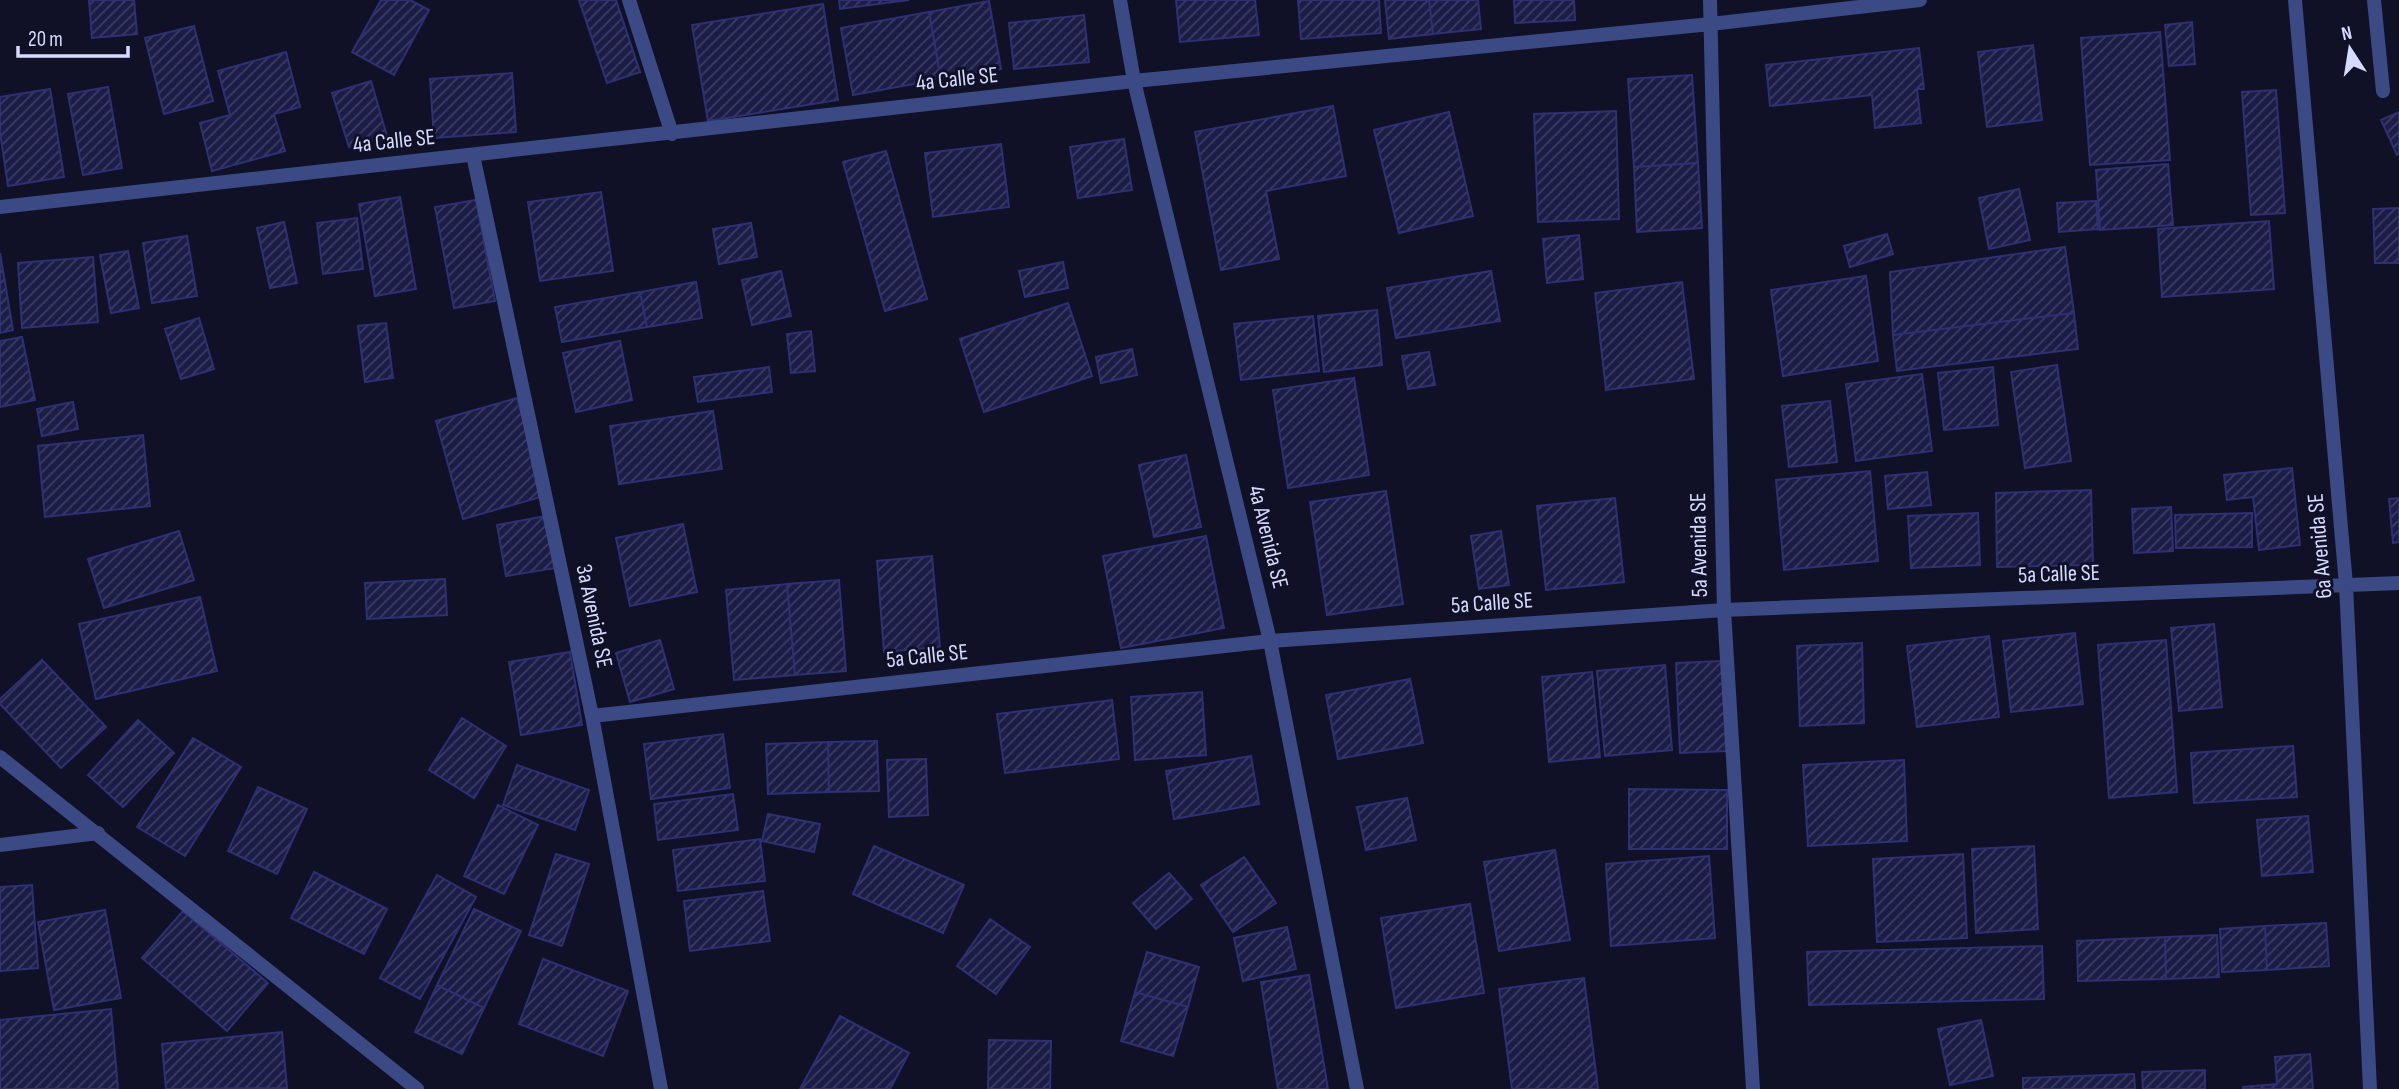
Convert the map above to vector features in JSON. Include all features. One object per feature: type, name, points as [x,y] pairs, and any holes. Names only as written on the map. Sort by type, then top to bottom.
[{"type":"street","points":[[629,0],[672,134]]},
{"type":"street","name":"4a Avenida SE","points":[[1120,0],[1134,81],[1270,641],[1357,1089]]},
{"type":"street","name":"5a Avenida SE","points":[[1710,0],[1724,610],[1754,1089]]},
{"type":"street","name":"4a Calle SE","points":[[0,206],[1134,81],[1920,0]]},
{"type":"street","name":"6a Avenida SE","points":[[2295,0],[2346,585],[2370,1089]]},
{"type":"street","points":[[2374,0],[2383,91]]},
{"type":"street","name":"3a Avenida SE","points":[[473,155],[592,716],[661,1089]]},
{"type":"street","name":"5a Calle SE","points":[[592,716],[1270,641],[1724,610],[2399,583]]},
{"type":"street","points":[[0,757],[417,1089]]},
{"type":"street","points":[[0,845],[98,833]]},
{"type":"building","points":[[89,0],[134,0],[137,34],[92,38]]},
{"type":"building","points":[[381,0],[410,0],[429,10],[394,75],[352,52]]},
{"type":"building","points":[[579,0],[616,0],[640,72],[607,83]]},
{"type":"building","points":[[839,0],[909,0],[840,9]]},
{"type":"building","points":[[1176,0],[1255,0],[1259,35],[1180,42]]},
{"type":"building","points":[[1298,0],[1379,0],[1381,33],[1301,39]]},
{"type":"building","points":[[1385,0],[1429,0],[1433,34],[1389,39]]},
{"type":"building","points":[[1429,0],[1478,0],[1481,29],[1433,34]]},
{"type":"building","points":[[1514,0],[1574,0],[1575,20],[1515,23]]},
{"type":"building","points":[[989,1],[1001,69],[941,79],[929,12]]},
{"type":"building","points":[[823,4],[838,100],[708,121],[692,25]]},
{"type":"building","points":[[929,12],[941,79],[853,95],[841,28]]},
{"type":"building","points":[[1084,15],[1089,62],[1014,69],[1009,23]]},
{"type":"building","points":[[2192,22],[2195,64],[2169,66],[2165,25]]},
{"type":"building","points":[[194,26],[213,101],[164,114],[145,38]]},
{"type":"building","points":[[2160,32],[2170,160],[2090,165],[2081,38]]},
{"type":"building","points":[[2033,45],[2042,120],[1987,127],[1978,52]]},
{"type":"building","points":[[1919,48],[1924,89],[1917,89],[1921,123],[1875,128],[1872,95],[1770,106],[1766,65]]},
{"type":"building","points":[[286,52],[300,107],[274,114],[285,151],[212,171],[200,123],[230,115],[218,71]]},
{"type":"building","points":[[512,73],[516,132],[434,138],[430,79]]},
{"type":"building","points":[[1692,75],[1698,163],[1634,167],[1628,79]]},
{"type":"building","points":[[371,81],[387,136],[349,147],[332,93]]},
{"type":"building","points":[[108,87],[122,168],[83,175],[68,94]]},
{"type":"building","points":[[50,89],[64,177],[8,186],[0,132],[0,97]]},
{"type":"building","points":[[2276,90],[2285,213],[2251,215],[2242,92]]},
{"type":"building","points":[[1333,106],[1346,176],[1266,191],[1279,259],[1221,270],[1195,132]]},
{"type":"building","points":[[1616,111],[1619,219],[1538,222],[1534,114]]},
{"type":"building","points":[[1449,112],[1473,216],[1399,233],[1374,130]]},
{"type":"building","points":[[2399,112],[2399,154],[2397,155],[2381,120]]},
{"type":"building","points":[[1124,139],[1132,190],[1078,198],[1070,147]]},
{"type":"building","points":[[1001,144],[1009,207],[933,217],[925,153]]},
{"type":"building","points":[[886,151],[927,299],[885,311],[843,162]]},
{"type":"building","points":[[1698,163],[1702,228],[1637,232],[1634,167]]},
{"type":"building","points":[[2168,164],[2173,225],[2100,230],[2096,170]]},
{"type":"building","points":[[2019,189],[2030,240],[1989,249],[1979,198]]},
{"type":"building","points":[[601,192],[613,271],[540,281],[528,202]]},
{"type":"building","points":[[400,197],[416,289],[375,296],[359,204]]},
{"type":"building","points":[[476,200],[495,301],[454,308],[435,207]]},
{"type":"building","points":[[2096,201],[2098,229],[2059,232],[2057,203]]},
{"type":"building","points":[[2399,208],[2399,263],[2375,263],[2373,209]]},
{"type":"building","points":[[357,218],[363,269],[323,274],[317,223]]},
{"type":"building","points":[[2269,221],[2274,289],[2162,297],[2158,229]]},
{"type":"building","points":[[284,222],[297,283],[270,288],[257,228]]},
{"type":"building","points":[[751,223],[757,257],[719,264],[713,229]]},
{"type":"building","points":[[1887,234],[1893,254],[1850,267],[1844,246]]},
{"type":"building","points":[[1579,235],[1583,279],[1547,283],[1543,239]]},
{"type":"building","points":[[187,236],[197,296],[152,303],[143,243]]},
{"type":"building","points":[[2065,247],[2074,313],[1893,335],[1890,272]]},
{"type":"building","points":[[128,251],[139,308],[111,313],[100,255]]},
{"type":"building","points":[[0,253],[13,330],[0,333]]},
{"type":"building","points":[[93,257],[98,322],[22,328],[18,263]]},
{"type":"building","points":[[1063,262],[1068,288],[1025,297],[1019,271]]},
{"type":"building","points":[[781,271],[791,316],[752,325],[742,280]]},
{"type":"building","points":[[1491,271],[1500,321],[1396,338],[1387,288]]},
{"type":"building","points":[[1866,276],[1878,361],[1783,376],[1771,290]]},
{"type":"building","points":[[696,282],[702,318],[647,327],[640,292]]},
{"type":"building","points":[[1682,282],[1694,379],[1606,390],[1595,293]]},
{"type":"building","points":[[640,292],[647,327],[562,342],[555,307]]},
{"type":"building","points":[[1068,303],[1092,376],[984,412],[960,339]]},
{"type":"building","points":[[1377,310],[1382,365],[1324,372],[1318,316]]},
{"type":"building","points":[[2074,313],[2078,349],[1897,371],[1893,335]]},
{"type":"building","points":[[1313,316],[1319,371],[1241,380],[1234,324]]},
{"type":"building","points":[[199,318],[214,369],[181,379],[165,329]]},
{"type":"building","points":[[386,323],[393,378],[365,382],[358,326]]},
{"type":"building","points":[[811,331],[815,371],[791,373],[787,334]]},
{"type":"building","points":[[22,337],[35,400],[0,407],[0,341]]},
{"type":"building","points":[[620,341],[632,400],[576,412],[563,353]]},
{"type":"building","points":[[1132,349],[1137,375],[1101,383],[1096,357]]},
{"type":"building","points":[[1429,352],[1435,385],[1408,389],[1402,356]]},
{"type":"building","points":[[2057,365],[2071,461],[2025,468],[2011,372]]},
{"type":"building","points":[[769,367],[772,392],[698,402],[694,377]]},
{"type":"building","points":[[1993,367],[1998,425],[1944,430],[1938,373]]},
{"type":"building","points":[[1922,374],[1932,451],[1856,461],[1846,384]]},
{"type":"building","points":[[1354,378],[1369,475],[1288,488],[1273,390]]},
{"type":"building","points":[[517,398],[544,496],[463,519],[436,421]]},
{"type":"building","points":[[1830,401],[1837,462],[1789,467],[1782,406]]},
{"type":"building","points":[[73,402],[78,429],[42,436],[37,409]]},
{"type":"building","points":[[713,411],[722,469],[619,484],[610,426]]},
{"type":"building","points":[[143,435],[150,506],[45,517],[38,446]]},
{"type":"building","points":[[1186,455],[1201,527],[1154,537],[1139,465]]},
{"type":"building","points":[[2292,468],[2300,545],[2259,550],[2253,497],[2227,500],[2224,475]]},
{"type":"building","points":[[1870,471],[1878,561],[1784,570],[1776,480]]},
{"type":"building","points":[[1927,472],[1931,505],[1888,509],[1885,476]]},
{"type":"building","points":[[2091,490],[2093,565],[1997,567],[1996,493]]},
{"type":"building","points":[[1386,491],[1403,604],[1327,615],[1310,502]]},
{"type":"building","points":[[1615,498],[1624,582],[1546,590],[1537,506]]},
{"type":"building","points":[[2399,498],[2399,542],[2393,543],[2389,499]]},
{"type":"building","points":[[2171,507],[2173,551],[2134,553],[2132,509]]},
{"type":"building","points":[[1978,513],[1980,565],[1911,568],[1908,516]]},
{"type":"building","points":[[2252,513],[2252,547],[2176,548],[2175,515]]},
{"type":"building","points":[[546,516],[555,568],[506,576],[497,525]]},
{"type":"building","points":[[683,524],[697,592],[630,606],[616,538]]},
{"type":"building","points":[[179,531],[194,580],[104,608],[88,559]]},
{"type":"building","points":[[1501,531],[1509,585],[1479,589],[1471,536]]},
{"type":"building","points":[[1206,536],[1224,628],[1121,648],[1103,556]]},
{"type":"building","points":[[932,556],[940,647],[884,652],[877,561]]},
{"type":"building","points":[[445,579],[447,615],[367,619],[365,583]]},
{"type":"building","points":[[839,580],[846,671],[795,675],[787,584]]},
{"type":"building","points":[[787,584],[795,675],[734,680],[726,590]]},
{"type":"building","points":[[200,597],[217,671],[96,699],[79,624]]},
{"type":"building","points":[[2214,624],[2222,707],[2179,711],[2171,628]]},
{"type":"building","points":[[2075,633],[2083,704],[2011,712],[2003,641]]},
{"type":"building","points":[[1989,636],[1999,717],[1917,727],[1907,646]]},
{"type":"building","points":[[660,640],[674,689],[630,702],[616,653]]},
{"type":"building","points":[[2166,640],[2177,792],[2109,798],[2098,645]]},
{"type":"building","points":[[1862,643],[1864,723],[1800,726],[1797,646]]},
{"type":"building","points":[[570,652],[582,725],[521,735],[509,662]]},
{"type":"building","points":[[42,660],[106,727],[61,768],[0,704],[0,699]]},
{"type":"building","points":[[1722,661],[1726,751],[1680,753],[1676,663]]},
{"type":"building","points":[[1665,665],[1672,750],[1605,756],[1597,671]]},
{"type":"building","points":[[1592,672],[1600,757],[1549,762],[1542,677]]},
{"type":"building","points":[[1410,679],[1423,743],[1338,759],[1326,695]]},
{"type":"building","points":[[1202,692],[1206,755],[1135,760],[1131,697]]},
{"type":"building","points":[[1112,700],[1119,759],[1005,773],[997,714]]},
{"type":"building","points":[[462,718],[506,746],[474,798],[429,770]]},
{"type":"building","points":[[138,720],[174,753],[123,807],[88,775]]},
{"type":"building","points":[[723,734],[730,788],[651,799],[644,744]]},
{"type":"building","points":[[193,738],[241,767],[185,856],[137,827]]},
{"type":"building","points":[[877,741],[879,791],[829,792],[828,742]]},
{"type":"building","points":[[828,742],[829,792],[768,794],[766,744]]},
{"type":"building","points":[[2293,746],[2297,797],[2194,803],[2191,753]]},
{"type":"building","points":[[1251,756],[1259,804],[1174,819],[1166,771]]},
{"type":"building","points":[[926,759],[928,815],[889,817],[887,760]]},
{"type":"building","points":[[1904,760],[1907,841],[1808,846],[1803,765]]},
{"type":"building","points":[[517,765],[589,790],[575,830],[503,805]]},
{"type":"building","points":[[258,787],[307,809],[277,874],[228,851]]},
{"type":"building","points":[[1629,789],[1727,790],[1727,849],[1629,849]]},
{"type":"building","points":[[733,794],[738,830],[658,840],[654,804]]},
{"type":"building","points":[[1407,798],[1416,840],[1366,850],[1357,807]]},
{"type":"building","points":[[498,805],[538,825],[504,894],[464,876]]},
{"type":"building","points":[[768,814],[820,824],[814,852],[762,841]]},
{"type":"building","points":[[2308,816],[2313,872],[2262,876],[2257,820]]},
{"type":"building","points":[[760,839],[765,881],[678,891],[673,850]]},
{"type":"building","points":[[874,846],[964,885],[943,933],[853,894]]},
{"type":"building","points":[[2034,846],[2038,929],[1976,933],[1972,849]]},
{"type":"building","points":[[1555,850],[1570,940],[1499,951],[1484,862]]},
{"type":"building","points":[[556,854],[589,864],[562,946],[529,935]]},
{"type":"building","points":[[1963,854],[1967,938],[1877,942],[1873,859]]},
{"type":"building","points":[[1709,856],[1715,938],[1611,946],[1606,864]]},
{"type":"building","points":[[1244,857],[1276,903],[1233,932],[1201,885]]},
{"type":"building","points":[[314,872],[387,909],[364,954],[291,918]]},
{"type":"building","points":[[1169,873],[1192,899],[1156,929],[1133,903]]},
{"type":"building","points":[[437,875],[476,897],[420,999],[380,978]]},
{"type":"building","points":[[32,885],[38,968],[0,971],[0,887]]},
{"type":"building","points":[[763,891],[770,941],[690,951],[684,901]]},
{"type":"building","points":[[1470,904],[1484,993],[1396,1008],[1381,918]]},
{"type":"building","points":[[474,909],[521,931],[484,1008],[437,985]]},
{"type":"building","points":[[105,910],[121,998],[54,1010],[38,922]]},
{"type":"building","points":[[183,911],[268,983],[227,1031],[142,958]]},
{"type":"building","points":[[990,919],[1030,947],[996,994],[957,966]]},
{"type":"building","points":[[2326,923],[2329,966],[2267,970],[2265,926]]},
{"type":"building","points":[[2265,926],[2267,970],[2222,972],[2220,929]]},
{"type":"building","points":[[1287,927],[1296,969],[1243,981],[1234,938]]},
{"type":"building","points":[[2217,935],[2219,977],[2166,979],[2165,937]]},
{"type":"building","points":[[2165,937],[2166,979],[2078,981],[2077,941]]},
{"type":"building","points":[[2042,946],[2044,999],[1809,1005],[1807,952]]},
{"type":"building","points":[[1147,952],[1199,967],[1188,1007],[1135,992]]},
{"type":"building","points":[[543,959],[628,991],[603,1056],[519,1024]]},
{"type":"building","points":[[1309,975],[1328,1089],[1278,1089],[1261,982]]},
{"type":"building","points":[[1584,978],[1598,1089],[1512,1089],[1499,989]]},
{"type":"building","points":[[437,985],[484,1008],[462,1054],[415,1032]]},
{"type":"building","points":[[1135,992],[1188,1007],[1173,1056],[1121,1041]]},
{"type":"building","points":[[111,1009],[118,1089],[0,1089],[0,1020]]},
{"type":"building","points":[[840,1016],[909,1053],[890,1089],[800,1089]]},
{"type":"building","points":[[1981,1020],[1993,1076],[1950,1085],[1938,1029]]},
{"type":"building","points":[[282,1032],[287,1088],[166,1089],[162,1044]]},
{"type":"building","points":[[989,1040],[1051,1041],[1050,1089],[988,1089]]},
{"type":"building","points":[[2310,1054],[2313,1089],[2243,1089],[2277,1084],[2275,1057]]},
{"type":"building","points":[[2205,1070],[2205,1089],[2143,1089],[2142,1072]]},
{"type":"building","points":[[2134,1074],[2135,1089],[2023,1089],[2023,1078]]}]
